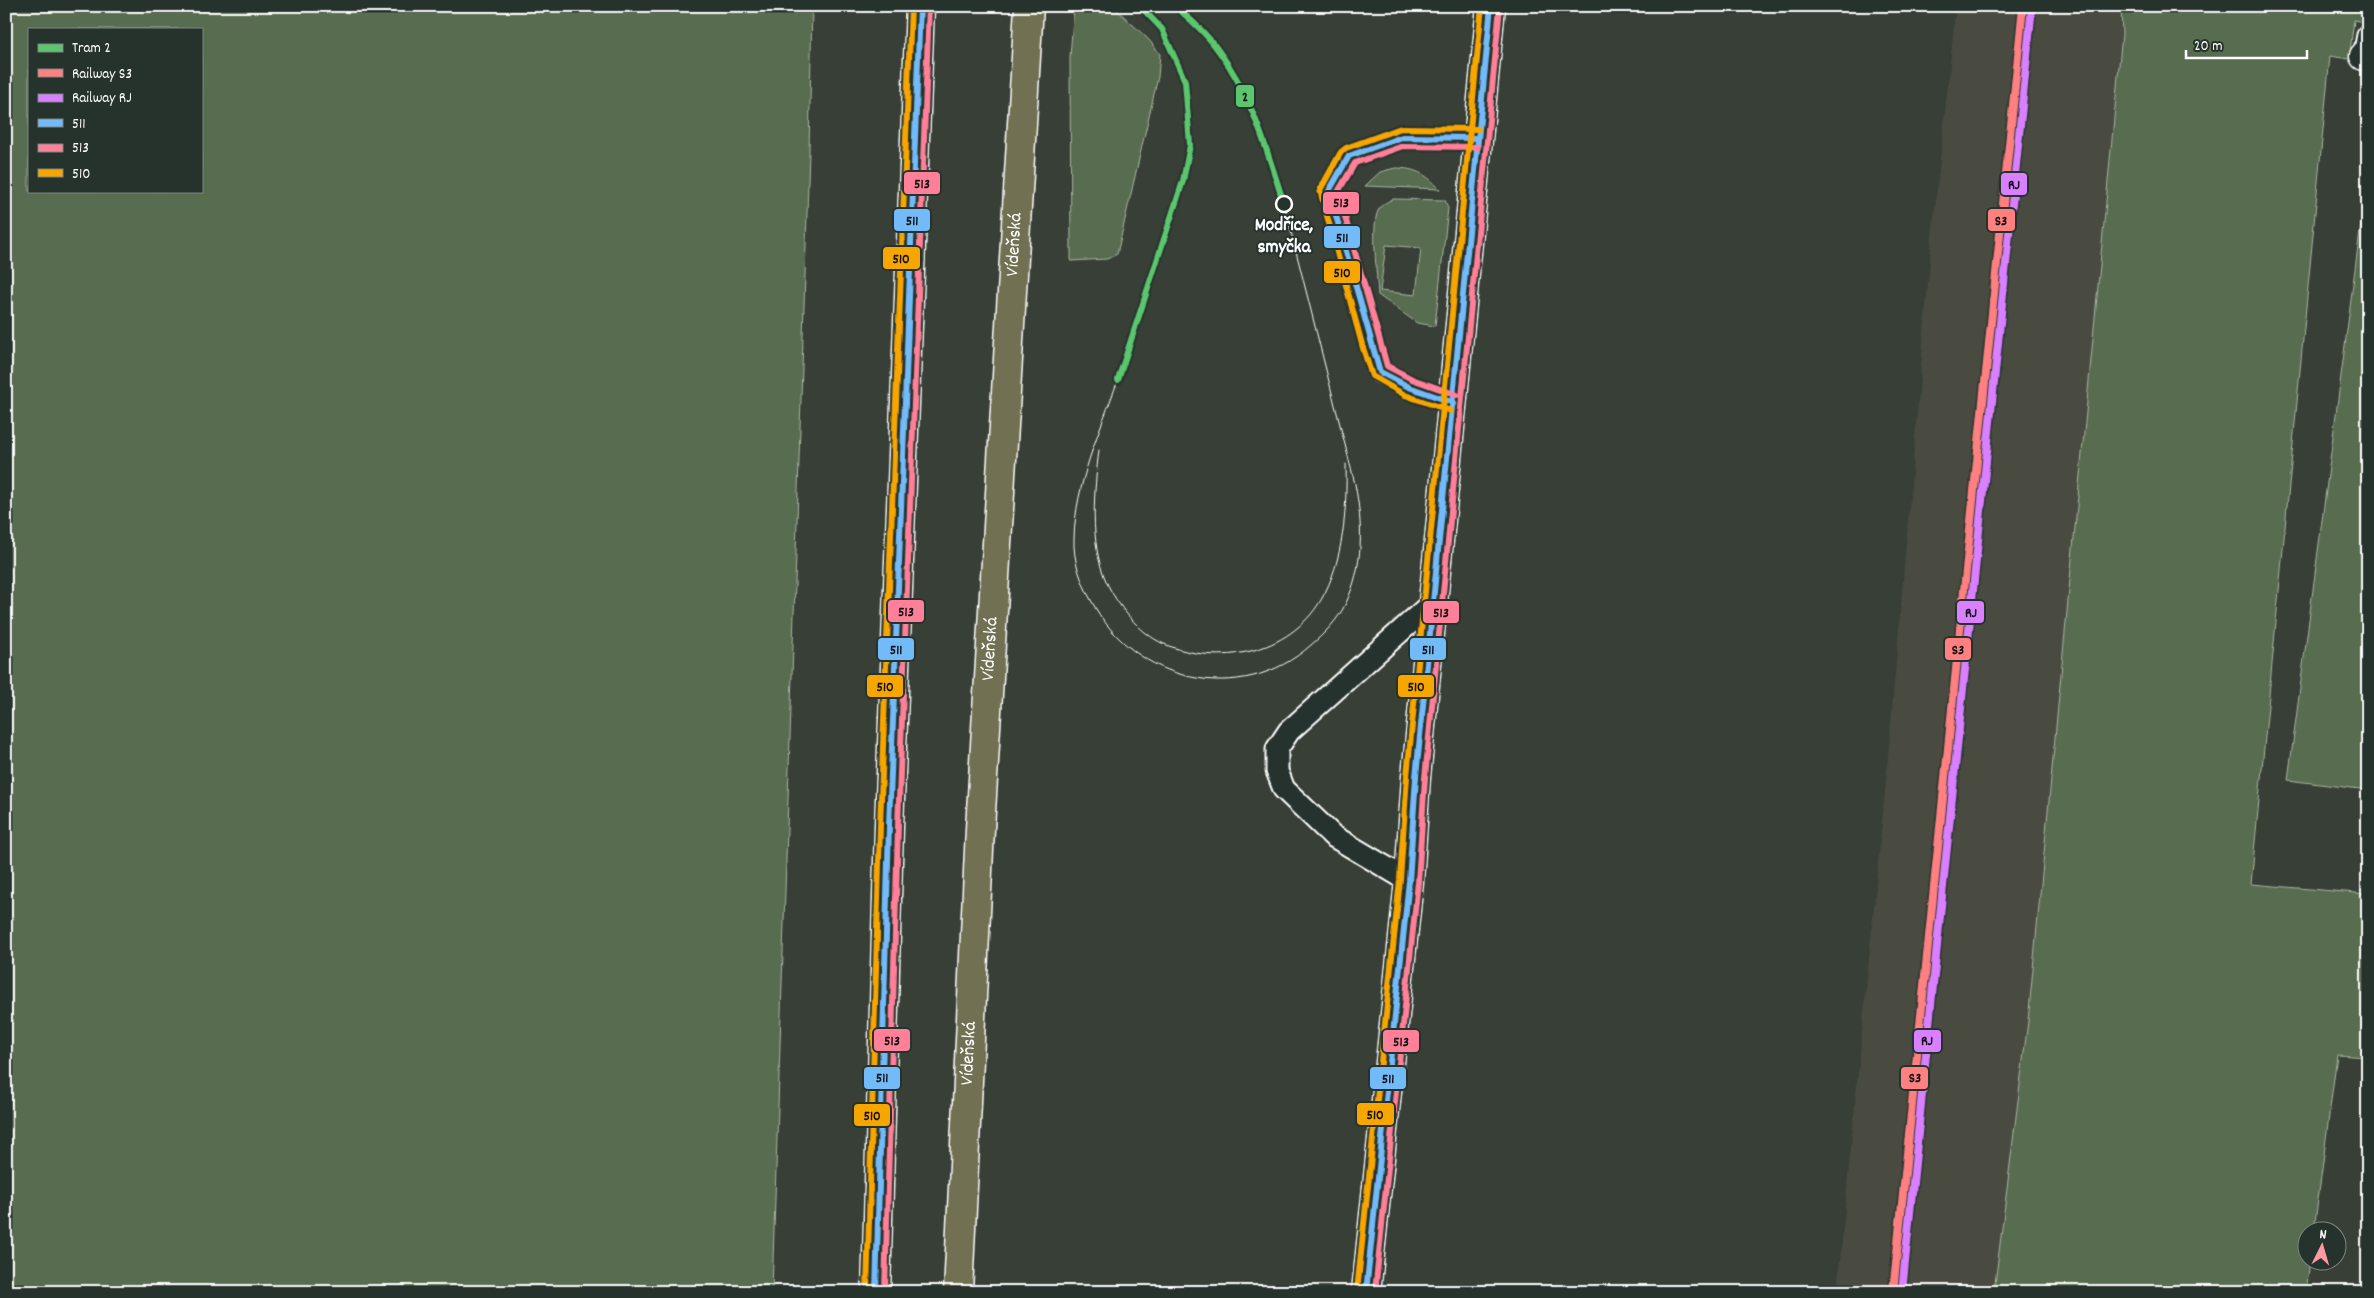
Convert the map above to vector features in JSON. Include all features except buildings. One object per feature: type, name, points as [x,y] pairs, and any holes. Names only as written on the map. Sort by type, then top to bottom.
[{"type":"highway","points":[[876,1292],[890,807],[920,6]]},
{"type":"highway","name":"Vídeňská","points":[[958,1292],[980,829],[1029,6]]},
{"type":"street","points":[[1366,1292],[1408,881],[1432,603],[1454,403],[1491,6]]},
{"type":"lane","points":[[1454,403],[1409,387],[1380,372],[1371,346],[1329,191],[1349,156],[1402,137],[1478,138]]},
{"type":"lane","points":[[1408,881],[1333,836],[1284,789],[1277,771],[1277,749],[1289,731],[1432,603]]},
{"type":"shaded area","points":[[1956,6],[2121,6],[2122,34],[2028,1021],[1994,1292],[1837,1292],[1886,781],[1932,237]]},
{"type":"green space","points":[[6,6],[812,6],[809,152],[772,1292],[6,1292]]},
{"type":"green space","points":[[1074,6],[1113,6],[1149,40],[1160,54],[1158,77],[1117,254],[1107,259],[1071,261],[1070,57]]},
{"type":"green space","points":[[2121,6],[2368,6],[2368,23],[2354,20],[2349,59],[2330,56],[2251,884],[2368,894],[2368,1057],[2337,1055],[2315,1220],[2296,1220],[2296,1270],[2309,1270],[2306,1292],[1994,1292],[2028,1021],[2122,34]]},
{"type":"green space","points":[[1395,168],[1408,169],[1420,173],[1430,179],[1440,189],[1365,186],[1380,172]]},
{"type":"green space","points":[[2368,170],[2368,790],[2288,780]]},
{"type":"green space","points":[[1393,199],[1445,200],[1448,208],[1435,326],[1417,323],[1378,295],[1375,239],[1376,218],[1378,211],[1384,203]],"holes":[[[1386,245],[1421,248],[1416,295],[1380,291]]]},
{"type":"tram line","name":"2","points":[[1118,380],[1183,181],[1190,145],[1185,81],[1162,29],[1140,6]]},
{"type":"tram line","name":"2","points":[[1175,6],[1198,27],[1230,67],[1257,124],[1284,204]]},
{"type":"tram line","points":[[1118,380],[1096,438],[1084,478],[1075,519],[1074,547],[1076,563],[1091,600],[1110,628],[1133,650],[1161,667],[1190,677],[1222,680],[1253,676],[1283,665],[1316,641],[1342,611],[1356,575],[1360,545],[1358,499],[1355,484],[1284,204]]},
{"type":"tram line","points":[[1099,450],[1094,516],[1097,550],[1106,581],[1123,609],[1146,633],[1164,644],[1185,651],[1207,654],[1251,651],[1272,644],[1291,633],[1307,618],[1321,600],[1329,585],[1339,551],[1345,516],[1346,464]]},
{"type":"rail line","name":"S3","points":[[1893,1292],[2023,6]]},
{"type":"rail line","name":"RJ","points":[[1902,1292],[2032,7]]},
{"type":"transit line","name":"510","points":[[867,1292],[880,826],[911,6]]},
{"type":"transit line","name":"511","points":[[876,1292],[889,826],[920,6]]},
{"type":"transit line","name":"513","points":[[885,1292],[898,826],[929,6]]},
{"type":"transit line","name":"510","points":[[1357,1291],[1400,880],[1407,776],[1482,6]]},
{"type":"transit line","name":"511","points":[[1366,1292],[1409,881],[1416,777],[1491,6]]},
{"type":"transit line","name":"513","points":[[1375,1292],[1418,882],[1425,778],[1500,7]]},
{"type":"transit line","name":"510","points":[[1451,411],[1405,395],[1372,376],[1320,190],[1341,152],[1346,148],[1401,128],[1478,129]]},
{"type":"transit line","name":"511","points":[[1454,403],[1409,387],[1380,372],[1329,191],[1349,156],[1402,137],[1478,138]]},
{"type":"transit line","name":"513","points":[[1457,395],[1412,379],[1387,366],[1338,192],[1355,163],[1403,146],[1478,147]]},
{"type":"place","name":"Modřice, smyčka","points":[[1284,204]]}]
